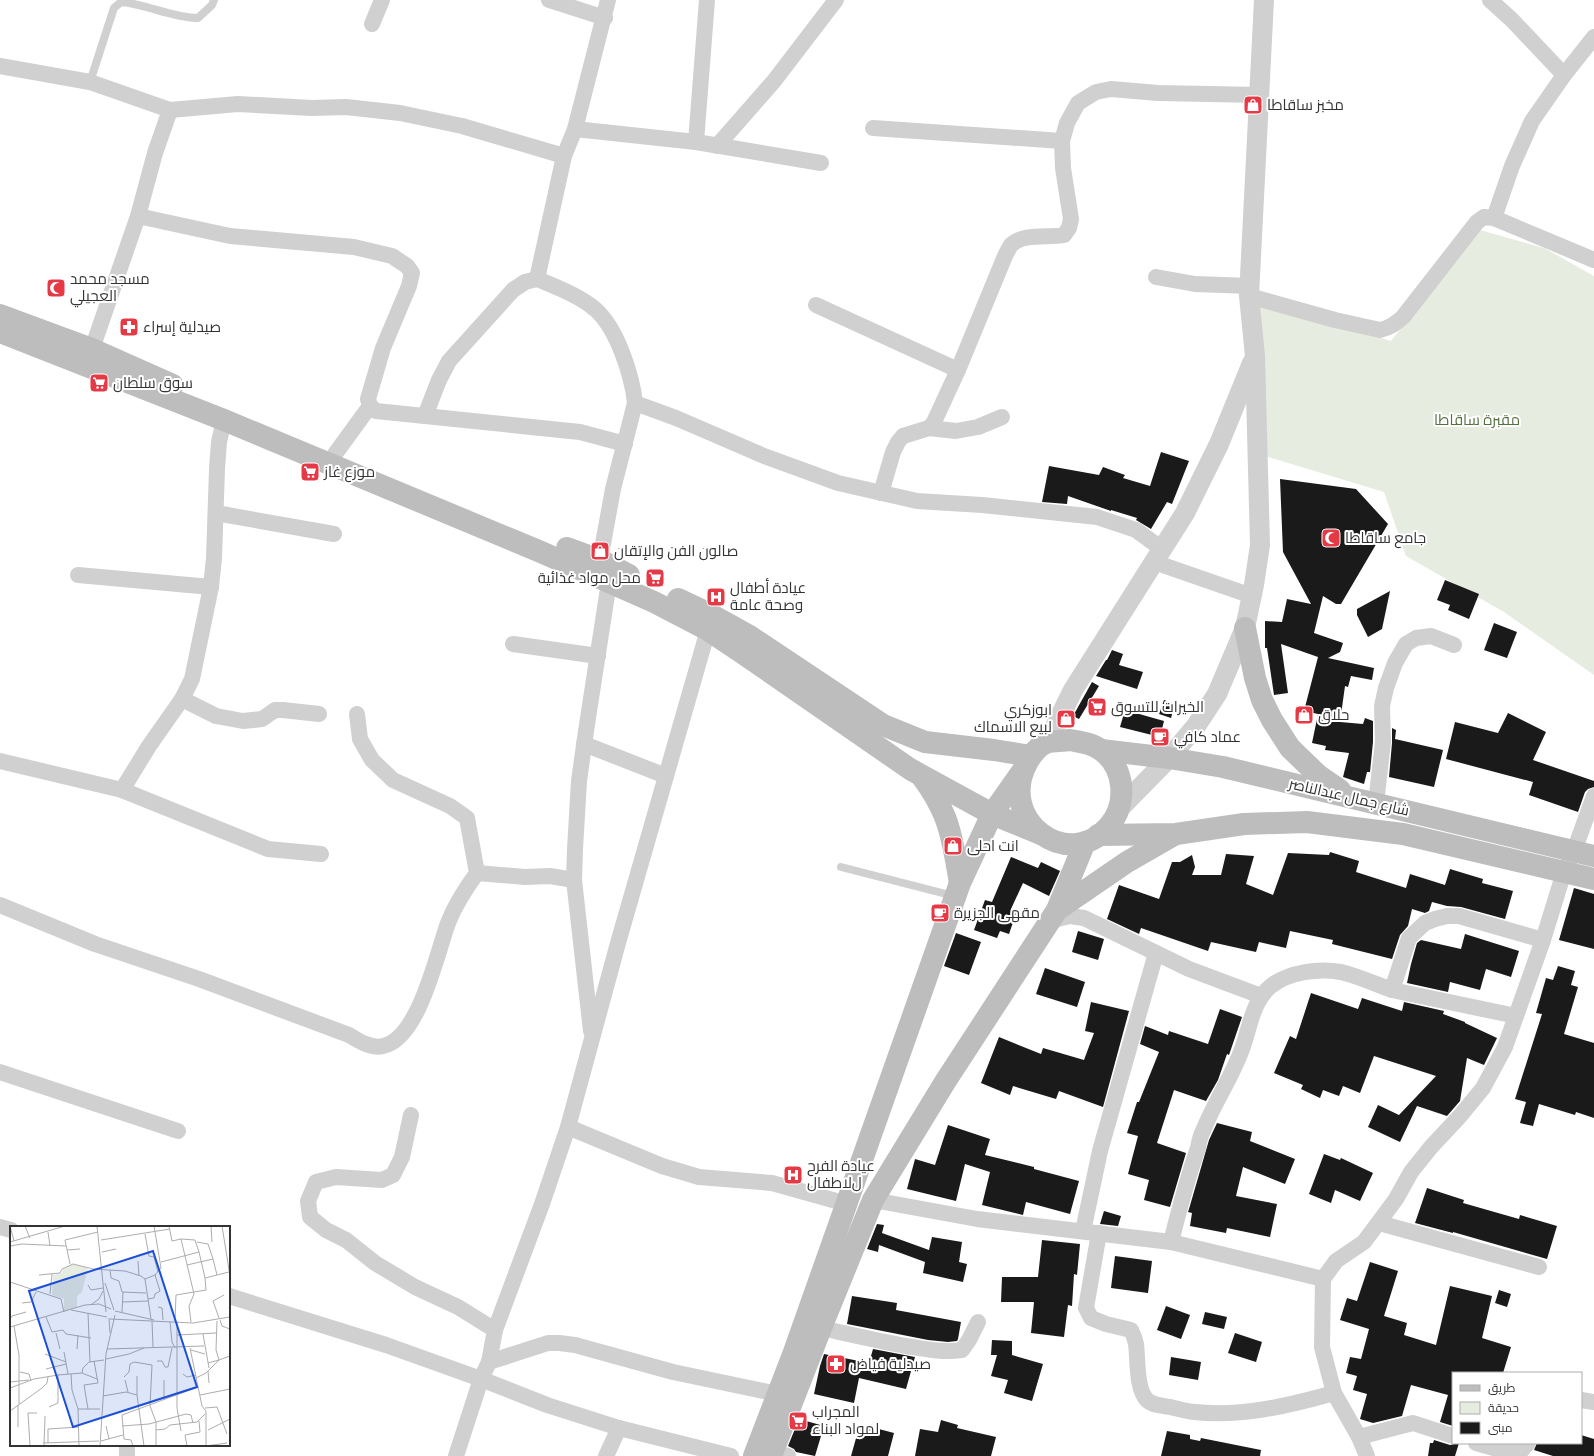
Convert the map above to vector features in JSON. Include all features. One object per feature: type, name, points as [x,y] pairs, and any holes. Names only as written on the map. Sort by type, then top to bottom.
[{"type":"main road","points":[[0,314],[92,349],[336,454],[600,560],[712,615],[748,635],[883,725],[925,742],[994,750],[1027,763]]},
{"type":"main road","points":[[0,332],[224,420],[541,552],[654,602],[708,630],[872,744],[922,776],[992,814],[1041,834],[1051,840],[1074,844],[1091,838],[1110,826],[1119,809],[1122,793],[1120,776],[1113,762],[1101,750],[1087,742],[1070,740],[1047,743],[1027,763],[992,814],[957,890],[797,1345],[778,1394],[772,1455]]},
{"type":"main road","points":[[1245,628],[1262,700],[1272,720],[1290,748],[1318,775],[1349,797]]},
{"type":"main road","name":"شارع جمال عبدالناصر","points":[[1101,750],[1169,758],[1222,767],[1584,853]]},
{"type":"main road","points":[[1027,763],[1019,784],[1019,798],[1023,812],[1030,824],[1041,834]]},
{"type":"main road","points":[[922,776],[933,792],[946,818],[957,890]]},
{"type":"main road","name":"شارع جمال عبدالناصر","points":[[1091,838],[1176,834],[1244,824],[1307,822],[1403,834],[1594,879]]},
{"type":"main road","points":[[1053,915],[1127,862],[1176,834]]},
{"type":"main road","points":[[772,1455],[821,1328],[874,1200],[945,1082],[1053,915],[1091,838]]},
{"type":"street","points":[[372,24],[382,0]]},
{"type":"street","points":[[549,0],[604,18]]},
{"type":"street","points":[[537,279],[564,156],[575,129],[608,0]]},
{"type":"street","points":[[696,142],[707,0]]},
{"type":"street","points":[[717,146],[774,81],[836,0]]},
{"type":"street","points":[[1119,809],[1169,758],[1196,726],[1217,694],[1245,628],[1252,596],[1260,545],[1255,356],[1249,291],[1264,0]]},
{"type":"street","points":[[1490,0],[1512,20],[1564,75]]},
{"type":"street","points":[[1494,218],[1512,166],[1532,121],[1564,75],[1594,37]]},
{"type":"street","points":[[0,66],[90,82],[170,110],[238,104],[312,108],[346,107],[400,113],[462,126],[564,156]]},
{"type":"street","points":[[929,428],[934,422],[958,370],[1005,256],[1011,246],[1018,240],[1030,237],[1064,235],[1069,228],[1071,219],[1063,168],[1062,141],[1067,123],[1078,103],[1096,92],[1111,89],[1158,93],[1260,95]]},
{"type":"street","points":[[92,349],[138,216],[155,153],[170,110]]},
{"type":"street","points":[[873,128],[1062,141]]},
{"type":"street","points":[[575,129],[696,142],[821,163]]},
{"type":"street","points":[[138,216],[230,236],[354,247],[392,256],[407,266],[412,273],[409,286],[383,348],[368,399],[370,406],[376,411],[580,432],[625,444]]},
{"type":"street","points":[[1156,277],[1249,291],[1335,320],[1380,330],[1395,324],[1403,317],[1477,222],[1484,217],[1494,218],[1594,260]]},
{"type":"street","points":[[425,416],[439,380],[449,361],[513,290],[525,282],[537,279],[576,296],[595,309],[606,321],[615,336],[634,390],[635,403],[613,489],[600,560]]},
{"type":"street","points":[[816,305],[958,370]]},
{"type":"street","points":[[1047,743],[1073,690],[1185,513],[1219,444],[1255,356]]},
{"type":"street","points":[[635,403],[676,418],[785,464],[838,483],[917,501],[982,505],[1097,517],[1136,530],[1158,556],[1252,596]]},
{"type":"street","points":[[336,454],[370,406]]},
{"type":"street","points":[[881,492],[893,452],[903,436],[929,428],[956,431],[978,427],[1002,417]]},
{"type":"street","points":[[122,790],[149,746],[182,699],[192,678],[210,587],[216,513],[217,469],[224,420]]},
{"type":"street","points":[[216,513],[334,534]]},
{"type":"street","points":[[78,575],[210,587]]},
{"type":"street","points":[[592,1042],[574,880],[575,850],[579,781],[609,582]]},
{"type":"street","points":[[456,1456],[481,1379],[489,1362],[496,1330],[542,1204],[568,1127],[618,943],[708,630]]},
{"type":"street","points":[[1376,803],[1383,742],[1382,706],[1395,663],[1406,644],[1416,638],[1431,636],[1454,645]]},
{"type":"street","points":[[513,644],[598,656]]},
{"type":"street","points":[[182,699],[216,716],[243,721],[262,719],[275,710],[318,714]]},
{"type":"street","points":[[0,905],[95,944],[199,979],[349,1035],[365,1044],[383,1047],[396,1040],[410,1025],[422,1001],[449,922],[462,894],[477,872],[467,818],[450,806],[393,780],[372,760],[360,739],[357,714]]},
{"type":"street","points":[[584,744],[666,776]]},
{"type":"street","points":[[0,761],[122,790],[268,848],[322,854]]},
{"type":"street","points":[[1367,1456],[1359,1437],[1334,1393],[1322,1347],[1323,1278],[1336,1261],[1364,1242],[1396,1199],[1412,1172],[1426,1153],[1483,1088],[1505,1047],[1543,940],[1564,872],[1584,853],[1594,796]]},
{"type":"street","points":[[477,872],[525,877],[550,876],[574,880]]},
{"type":"street","points":[[1053,915],[1084,918],[1189,969],[1261,996]]},
{"type":"street","points":[[1392,990],[1409,938],[1421,927],[1435,919],[1447,916],[1459,916],[1543,940]]},
{"type":"street","points":[[1156,954],[1100,1151],[1091,1232],[1086,1308],[1091,1318],[1106,1324],[1131,1330],[1135,1342],[1142,1393],[1147,1401],[1155,1404],[1193,1412],[1231,1414],[1256,1411],[1334,1393]]},
{"type":"street","points":[[1171,1242],[1202,1131],[1237,1062],[1243,1048],[1255,1008],[1261,996],[1271,986],[1286,978],[1308,972],[1339,972],[1392,990],[1516,1016]]},
{"type":"street","points":[[0,1072],[178,1131]]},
{"type":"street","points":[[411,1115],[402,1157],[393,1175],[382,1180],[336,1177],[316,1182],[308,1201],[310,1217],[326,1230],[346,1240],[375,1263],[415,1287],[458,1307],[496,1330]]},
{"type":"street","points":[[568,1127],[662,1166],[699,1177],[772,1183],[847,1204]]},
{"type":"street","points":[[874,1200],[977,1219],[1171,1242],[1323,1278]]},
{"type":"street","points":[[1379,1223],[1539,1267]]},
{"type":"street","points":[[0,1227],[10,1230]]},
{"type":"street","points":[[230,1296],[378,1343],[481,1379],[547,1406],[619,1428],[731,1456]]},
{"type":"street","points":[[821,1328],[890,1343],[952,1352],[962,1350],[978,1322]]},
{"type":"street","points":[[489,1362],[548,1343],[559,1343],[575,1345],[673,1372],[778,1394]]},
{"type":"street","points":[[1582,1400],[1594,1402]]},
{"type":"street","points":[[1359,1437],[1413,1423],[1452,1436]]},
{"type":"street","points":[[606,1456],[619,1428]]},
{"type":"street","points":[[1480,1444],[1497,1449],[1521,1451],[1527,1444]]},
{"type":"lane","points":[[90,82],[112,12],[121,2],[132,3],[187,18],[198,18],[212,5],[214,0]]},
{"type":"lane","points":[[841,867],[957,890]]},
{"type":"green space","name":"مقبرة ساقاطا","points":[[1480,230],[1544,248],[1594,276],[1594,675],[1504,612],[1406,556],[1384,492],[1262,455],[1258,300],[1391,341]]},
{"type":"building","points":[[1161,452],[1189,461],[1172,504],[1167,502],[1151,529],[1136,520],[1137,518],[1111,511],[1068,496],[1067,504],[1042,502],[1049,466],[1099,475],[1103,467],[1125,475],[1123,478],[1150,486]]},
{"type":"building","points":[[1280,479],[1356,489],[1388,524],[1341,604],[1336,604],[1323,596],[1314,633],[1343,643],[1340,652],[1328,658],[1374,668],[1372,680],[1351,676],[1348,687],[1345,686],[1340,722],[1363,724],[1365,718],[1373,721],[1373,742],[1370,772],[1367,772],[1364,784],[1343,777],[1349,753],[1325,750],[1326,746],[1312,743],[1318,714],[1304,711],[1318,657],[1281,644],[1288,693],[1274,695],[1267,648],[1265,648],[1265,621],[1282,622],[1287,599],[1311,604],[1283,552]]},
{"type":"building","points":[[1445,580],[1479,594],[1469,619],[1448,610],[1450,605],[1437,600]]},
{"type":"building","points":[[1390,591],[1382,629],[1368,637],[1357,615],[1357,609]]},
{"type":"building","points":[[1494,623],[1517,632],[1507,658],[1484,650]]},
{"type":"building","points":[[1112,650],[1123,654],[1119,665],[1143,672],[1137,689],[1096,676]]},
{"type":"building","points":[[1092,682],[1099,686],[1079,719],[1073,716]]},
{"type":"building","points":[[1164,700],[1175,704],[1171,718],[1159,714]]},
{"type":"building","points":[[1125,710],[1164,721],[1160,737],[1120,727]]},
{"type":"building","points":[[1508,713],[1546,732],[1533,760],[1594,781],[1594,787],[1585,792],[1578,812],[1529,795],[1533,782],[1446,759],[1455,722],[1498,733]]},
{"type":"building","points":[[1392,728],[1396,730],[1395,739],[1443,750],[1434,787],[1389,777]]},
{"type":"building","points":[[1330,852],[1359,861],[1356,872],[1406,888],[1410,874],[1445,885],[1450,869],[1483,879],[1482,883],[1513,891],[1505,919],[1461,907],[1447,906],[1432,902],[1429,911],[1425,913],[1412,909],[1408,926],[1400,935],[1392,959],[1332,944],[1333,940],[1290,931],[1286,948],[1259,942],[1256,952],[1211,942],[1208,951],[1141,928],[1139,934],[1107,919],[1119,885],[1159,899],[1172,862],[1180,862],[1192,855],[1195,867],[1192,875],[1221,875],[1226,854],[1254,856],[1246,884],[1273,895],[1288,853],[1329,855]]},
{"type":"building","points":[[1011,857],[1038,868],[1041,862],[1060,871],[1049,896],[1023,883],[1011,909],[1017,911],[1009,934],[1000,931],[997,938],[974,930],[985,900],[992,902]]},
{"type":"building","points":[[1574,888],[1594,894],[1594,949],[1559,940]]},
{"type":"building","points":[[1078,931],[1104,939],[1098,960],[1072,952]]},
{"type":"building","points":[[956,933],[981,942],[969,975],[944,966]]},
{"type":"building","points":[[1465,934],[1519,951],[1511,977],[1486,969],[1480,990],[1450,982],[1448,992],[1407,983],[1417,943],[1421,940],[1461,949]]},
{"type":"building","points":[[1558,966],[1575,971],[1571,985],[1578,987],[1564,1034],[1594,1043],[1594,1118],[1576,1112],[1575,1115],[1539,1104],[1533,1126],[1520,1123],[1526,1102],[1515,1099],[1542,1014],[1536,1013],[1546,978],[1553,980]]},
{"type":"building","points":[[1045,968],[1085,982],[1077,1007],[1036,994]]},
{"type":"building","points":[[1311,993],[1358,1009],[1362,998],[1402,1011],[1404,1002],[1444,1011],[1443,1014],[1465,1022],[1497,1038],[1484,1065],[1467,1058],[1460,1101],[1447,1116],[1417,1106],[1400,1142],[1368,1127],[1378,1105],[1399,1115],[1436,1076],[1374,1056],[1360,1093],[1343,1086],[1339,1096],[1323,1090],[1320,1098],[1301,1089],[1303,1085],[1274,1073],[1290,1036],[1296,1039]]},
{"type":"building","points":[[1091,1002],[1129,1011],[1103,1107],[1059,1091],[1056,1099],[1013,1086],[1010,1095],[981,1083],[999,1037],[1041,1054],[1043,1048],[1084,1060],[1094,1033],[1085,1031]]},
{"type":"building","points":[[1220,1009],[1242,1017],[1229,1055],[1227,1054],[1218,1080],[1206,1101],[1174,1090],[1157,1143],[1186,1153],[1170,1207],[1144,1200],[1149,1180],[1128,1174],[1138,1136],[1127,1133],[1137,1102],[1139,1102],[1159,1052],[1140,1044],[1145,1026],[1168,1035],[1169,1031],[1208,1044]]},
{"type":"building","points":[[1217,1123],[1252,1132],[1250,1141],[1295,1159],[1285,1184],[1243,1167],[1236,1196],[1277,1204],[1270,1237],[1227,1228],[1226,1233],[1190,1226],[1192,1213],[1188,1212],[1209,1140]]},
{"type":"building","points":[[948,1125],[990,1139],[985,1155],[1034,1167],[1034,1169],[1079,1181],[1070,1214],[1026,1202],[1023,1215],[982,1205],[990,1172],[965,1164],[956,1201],[907,1189],[915,1159],[935,1165]]},
{"type":"building","points":[[1324,1154],[1340,1160],[1341,1158],[1373,1173],[1360,1201],[1335,1190],[1331,1203],[1309,1194]]},
{"type":"building","points":[[1427,1188],[1464,1200],[1463,1203],[1519,1219],[1520,1215],[1557,1226],[1547,1259],[1453,1232],[1415,1223]]},
{"type":"building","points":[[1104,1211],[1121,1216],[1118,1226],[1100,1224]]},
{"type":"building","points":[[877,1224],[884,1225],[882,1233],[929,1250],[932,1237],[962,1242],[959,1262],[967,1264],[963,1282],[923,1273],[925,1262],[879,1245],[878,1252],[867,1249]]},
{"type":"building","points":[[1042,1240],[1080,1244],[1077,1275],[1074,1274],[1072,1306],[1068,1305],[1064,1337],[1031,1333],[1034,1302],[1001,1302],[1002,1277],[1038,1277]]},
{"type":"building","points":[[1115,1256],[1152,1261],[1148,1293],[1111,1288]]},
{"type":"building","points":[[1370,1262],[1398,1271],[1384,1316],[1407,1323],[1404,1335],[1436,1345],[1450,1286],[1492,1296],[1482,1338],[1511,1347],[1503,1372],[1452,1372],[1452,1426],[1440,1422],[1448,1395],[1411,1385],[1402,1416],[1373,1423],[1360,1419],[1367,1394],[1353,1390],[1357,1376],[1346,1373],[1350,1357],[1361,1359],[1369,1329],[1340,1320],[1347,1298],[1357,1301]]},
{"type":"building","points":[[1499,1290],[1511,1294],[1507,1307],[1495,1303]]},
{"type":"building","points":[[852,1296],[897,1303],[896,1310],[961,1322],[958,1339],[957,1341],[948,1342],[928,1340],[847,1324]]},
{"type":"building","points":[[1166,1306],[1190,1315],[1181,1339],[1157,1330]]},
{"type":"building","points":[[1205,1312],[1227,1317],[1224,1329],[1202,1324]]},
{"type":"building","points":[[1235,1333],[1262,1342],[1256,1362],[1228,1353]]},
{"type":"building","points":[[992,1340],[1012,1341],[1012,1355],[1043,1364],[1032,1401],[1004,1393],[1008,1380],[991,1376],[997,1355],[991,1355]]},
{"type":"building","points":[[873,1349],[915,1357],[906,1389],[859,1378],[854,1403],[814,1394],[824,1354],[869,1363]]},
{"type":"building","points":[[1171,1357],[1201,1362],[1198,1380],[1169,1375]]},
{"type":"building","points":[[799,1419],[824,1426],[815,1456],[796,1452],[788,1446]]},
{"type":"building","points":[[941,1420],[958,1425],[957,1428],[996,1437],[991,1456],[915,1456],[920,1429],[938,1432]]},
{"type":"building","points":[[860,1424],[894,1433],[888,1456],[851,1456]]},
{"type":"building","points":[[1167,1431],[1190,1435],[1190,1439],[1200,1441],[1201,1438],[1261,1450],[1260,1456],[1161,1456]]},
{"type":"building","points":[[1582,1435],[1594,1439],[1594,1456],[1553,1456],[1534,1450],[1537,1444],[1582,1444]]},
{"type":"building","points":[[1434,1440],[1450,1445],[1459,1444],[1455,1456],[1428,1456],[1430,1443],[1433,1443]]},
{"type":"place","name":"مخبز ساقاطا","points":[[1253,105]]},
{"type":"place","name":"مسجد محمد العجيلي","points":[[56,288]]},
{"type":"place","name":"صيدلية إسراء","points":[[129,327]]},
{"type":"place","name":"سوق سلطان","points":[[99,383]]},
{"type":"place","name":"موزع غاز","points":[[310,472]]},
{"type":"place","name":"جامع ساقاطا","points":[[1331,538]]},
{"type":"place","name":"صالون الفن والإتقان","points":[[600,551]]},
{"type":"place","name":"محل مواد غذائية","points":[[655,578]]},
{"type":"place","name":"عيادة أطفال وصحة عامة","points":[[716,597]]},
{"type":"place","name":"الخيرات للتسوق","points":[[1097,707]]},
{"type":"place","name":"حلاق","points":[[1304,715]]},
{"type":"place","name":"ابوزكري لبيع اﻻسماك","points":[[1066,719]]},
{"type":"place","name":"عماد كافي","points":[[1160,737]]},
{"type":"place","name":"انت احلى","points":[[953,846]]},
{"type":"place","name":"مقهى الجزيرة","points":[[940,913]]},
{"type":"place","name":"عيادة الفرح لﻻطفال","points":[[793,1175]]},
{"type":"place","name":"صيدلية فياض","points":[[836,1364]]},
{"type":"place","name":"المجراب لمواد البناء","points":[[798,1421]]}]
